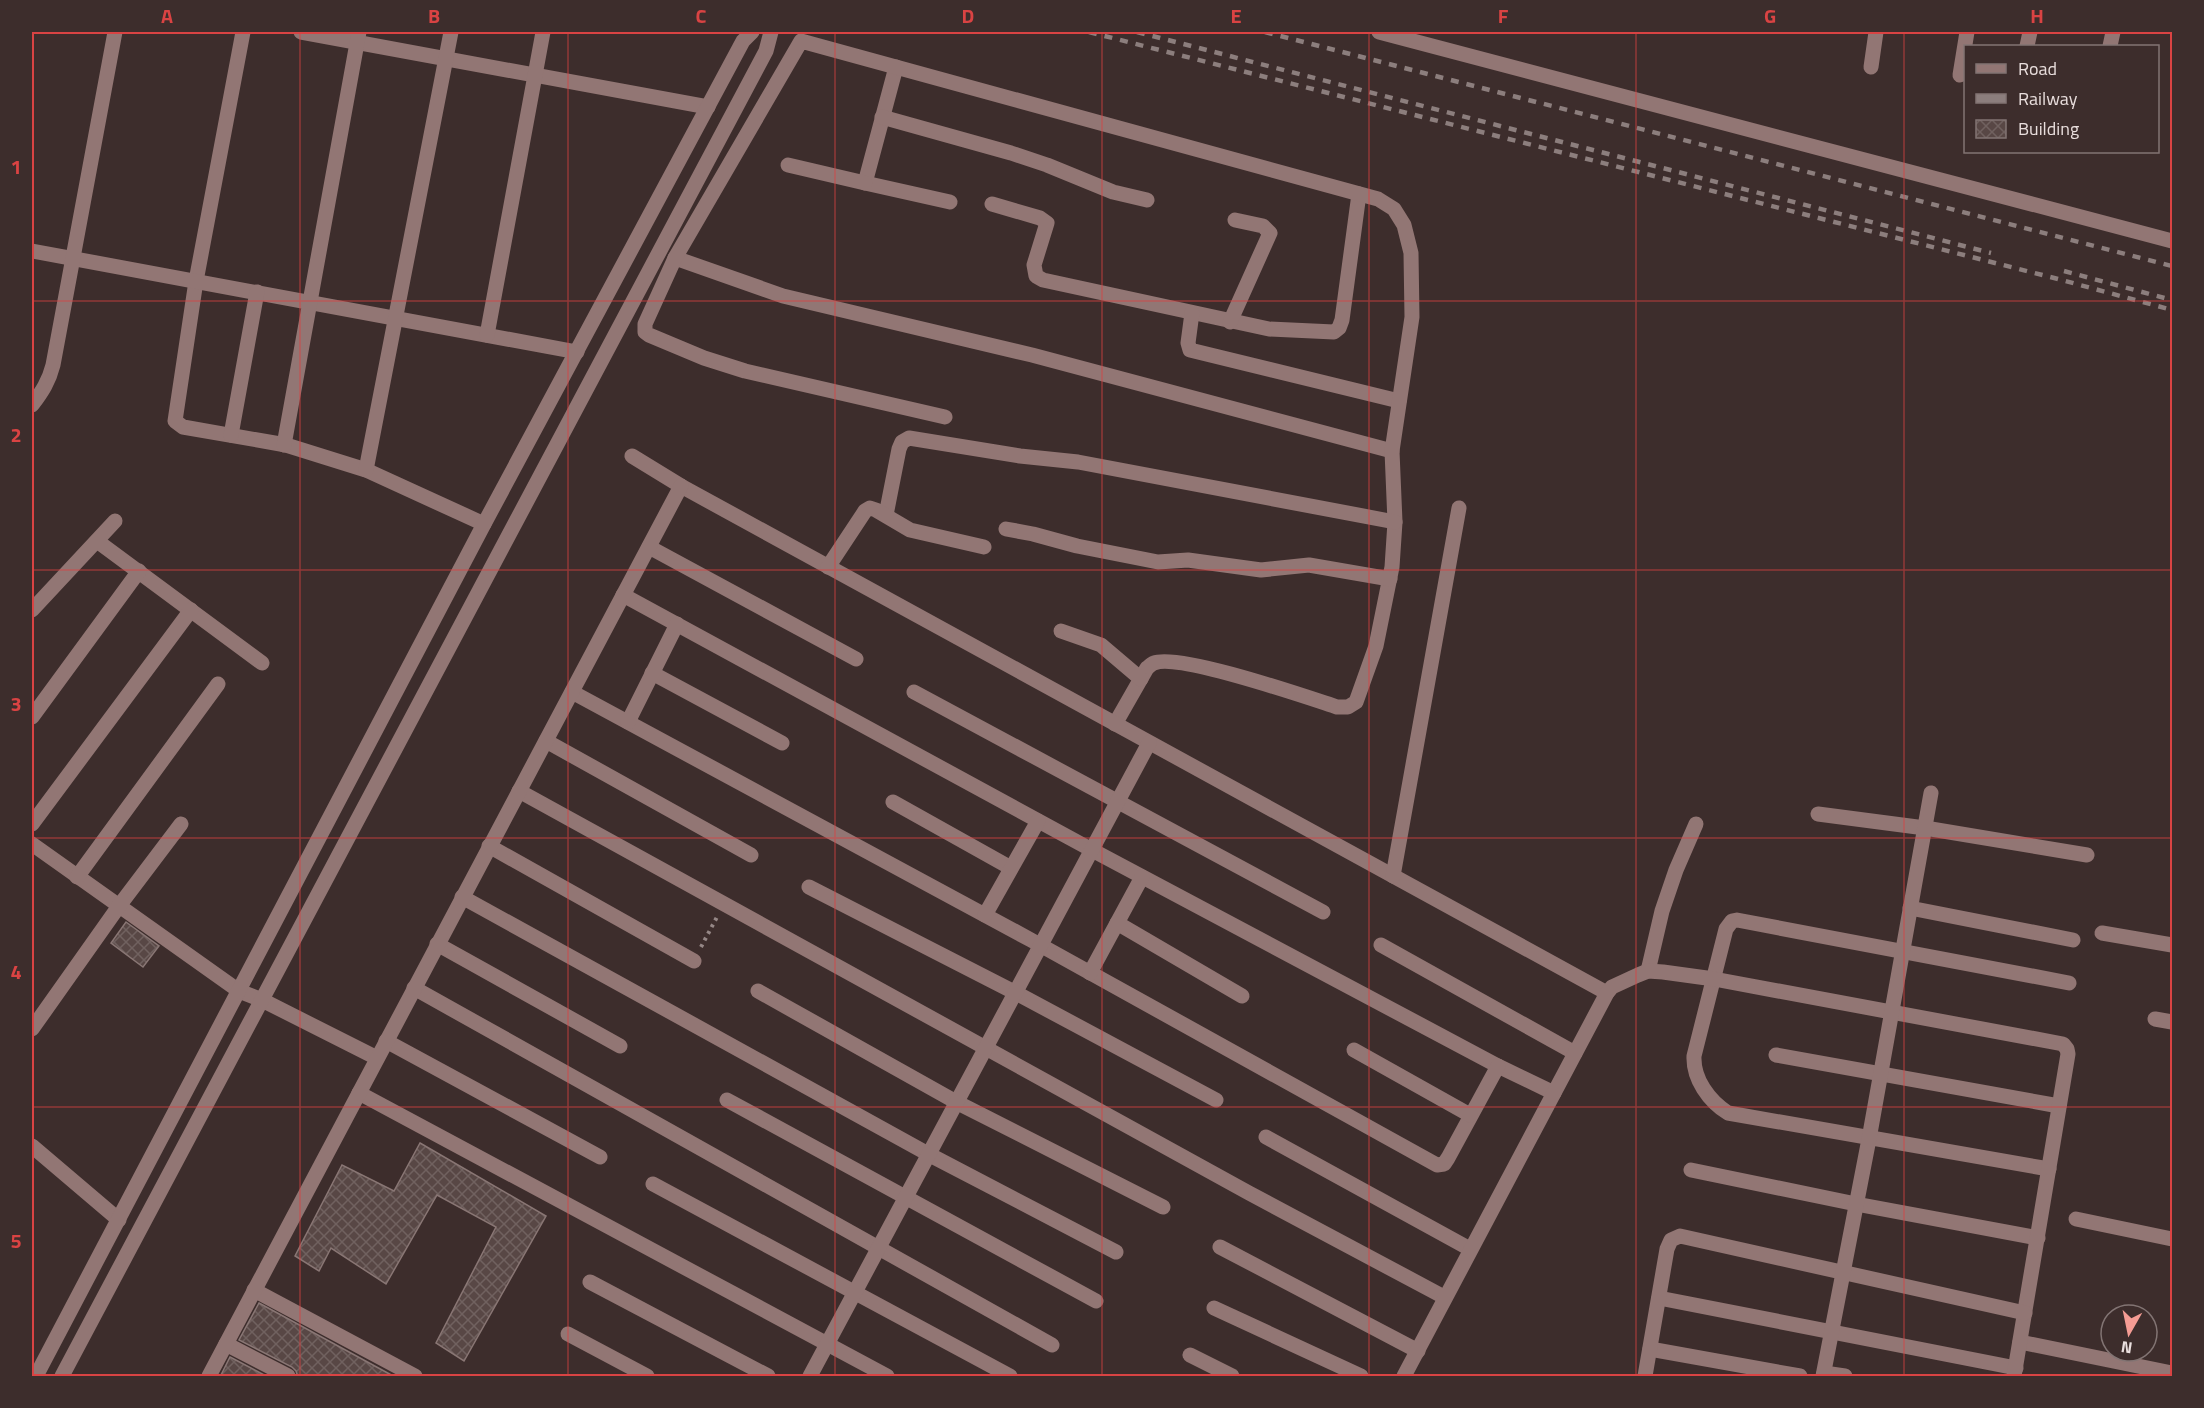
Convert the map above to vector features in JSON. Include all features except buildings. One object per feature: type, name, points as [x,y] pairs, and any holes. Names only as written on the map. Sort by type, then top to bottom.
[{"type":"street","points":[[32,405],[43,392],[50,377],[115,32]]},
{"type":"street","points":[[243,32],[196,281],[175,421],[183,427],[284,445],[366,470],[484,524]]},
{"type":"street","points":[[301,32],[358,37],[447,58],[708,107]]},
{"type":"street","points":[[366,470],[451,32]]},
{"type":"street","points":[[487,335],[543,32]]},
{"type":"street","points":[[36,1377],[484,524],[743,41],[752,32]]},
{"type":"street","points":[[62,1377],[766,51],[771,32]]},
{"type":"street","points":[[1379,32],[2172,241]]},
{"type":"street","points":[[1871,67],[1876,32]]},
{"type":"street","points":[[284,445],[358,37]]},
{"type":"street","points":[[945,417],[745,371],[704,358],[645,332],[645,324],[675,258],[801,41],[1378,199],[1394,209],[1404,225],[1411,254],[1412,317],[1392,452],[1395,522],[1390,579],[1376,646],[1356,702],[1348,707],[1337,707],[1208,668],[1175,662],[1153,663],[1147,668],[1115,724]]},
{"type":"street","points":[[1960,75],[1964,50]]},
{"type":"street","points":[[865,183],[896,67]]},
{"type":"street","points":[[882,117],[1011,153],[1113,192],[1147,200]]},
{"type":"street","points":[[788,165],[950,202]]},
{"type":"street","points":[[992,204],[1040,218],[1047,223],[1034,265],[1036,276],[1043,280],[1269,329],[1334,332],[1339,328],[1359,194]]},
{"type":"street","points":[[1230,322],[1270,233],[1263,226],[1234,220]]},
{"type":"street","points":[[32,251],[576,352]]},
{"type":"street","points":[[675,258],[783,296],[1032,355],[1392,452]]},
{"type":"street","points":[[231,435],[257,292]]},
{"type":"street","points":[[1192,313],[1188,344],[1190,350],[1399,401]]},
{"type":"street","points":[[886,515],[899,449],[902,442],[909,438],[1020,456],[1078,462],[1395,522]]},
{"type":"street","points":[[632,456],[681,486],[1606,993]]},
{"type":"street","points":[[209,1377],[681,486]]},
{"type":"street","points":[[828,567],[865,511],[870,508],[886,515],[910,531],[984,547]]},
{"type":"street","points":[[1393,876],[1459,508]]},
{"type":"street","points":[[32,610],[115,521]]},
{"type":"street","points":[[1006,529],[1158,562],[1188,560],[1262,570],[1309,565],[1390,579]]},
{"type":"street","points":[[97,541],[262,663]]},
{"type":"street","points":[[649,547],[856,660]]},
{"type":"street","points":[[32,717],[138,571]]},
{"type":"street","points":[[623,595],[1142,877],[1498,1066],[1554,1093]]},
{"type":"street","points":[[32,824],[191,610]]},
{"type":"street","points":[[628,722],[677,624]]},
{"type":"street","points":[[1061,631],[1101,645],[1142,679]]},
{"type":"street","points":[[652,673],[782,743]]},
{"type":"street","points":[[77,877],[218,684]]},
{"type":"street","points":[[572,692],[1090,972],[1437,1165],[1444,1164],[1448,1158],[1498,1066]]},
{"type":"street","points":[[915,692],[1323,912]]},
{"type":"street","points":[[546,741],[751,855]]},
{"type":"street","points":[[810,1377],[1149,743]]},
{"type":"street","points":[[519,791],[1444,1297]]},
{"type":"street","points":[[1845,1377],[1823,1375],[1881,1075],[1931,793]]},
{"type":"street","points":[[892,802],[1011,868]]},
{"type":"street","points":[[1818,814],[1925,828],[2087,855]]},
{"type":"street","points":[[985,915],[1038,821]]},
{"type":"street","points":[[32,1029],[119,906],[181,824]]},
{"type":"street","points":[[1648,971],[1662,911],[1676,870],[1696,824]]},
{"type":"street","points":[[32,844],[239,992],[262,1000],[377,1058]]},
{"type":"street","points":[[489,846],[694,961]]},
{"type":"street","points":[[1090,972],[1142,877]]},
{"type":"street","points":[[809,887],[1016,993],[1216,1100]]},
{"type":"street","points":[[462,897],[930,1155],[1116,1252]]},
{"type":"street","points":[[1910,908],[2073,940]]},
{"type":"street","points":[[2049,1170],[1728,1113],[1717,1106],[1698,1079],[1694,1068],[1695,1046],[1725,929],[1732,921],[1737,920],[2069,983]]},
{"type":"street","points":[[1117,923],[1242,996]]},
{"type":"street","points":[[2102,933],[2172,945]]},
{"type":"street","points":[[437,944],[620,1046]]},
{"type":"street","points":[[1380,945],[1575,1053]]},
{"type":"street","points":[[1404,1377],[1444,1297],[1606,993],[1612,987],[1648,971],[1714,979],[2063,1044],[2067,1049],[2015,1372],[1832,1331],[1659,1298]]},
{"type":"street","points":[[414,988],[1052,1345]]},
{"type":"street","points":[[758,991],[958,1103],[1163,1207]]},
{"type":"street","points":[[2155,1019],[2172,1022]]},
{"type":"street","points":[[386,1041],[600,1156]]},
{"type":"street","points":[[1354,1050],[1470,1115]]},
{"type":"street","points":[[1776,1055],[2059,1106]]},
{"type":"street","points":[[359,1092],[887,1377]]},
{"type":"street","points":[[727,1100],[1096,1301]]},
{"type":"street","points":[[1266,1137],[1470,1249]]},
{"type":"street","points":[[32,1146],[119,1220]]},
{"type":"street","points":[[1691,1170],[2038,1238]]},
{"type":"street","points":[[653,1184],[1010,1377]]},
{"type":"street","points":[[2076,1219],[2172,1239]]},
{"type":"street","points":[[1645,1377],[1667,1249],[1671,1240],[1680,1236],[2025,1313]]},
{"type":"street","points":[[1220,1247],[1418,1351]]},
{"type":"street","points":[[590,1282],[768,1377]]},
{"type":"street","points":[[254,1290],[415,1377]]},
{"type":"street","points":[[1214,1308],[1361,1377]]},
{"type":"street","points":[[568,1334],[647,1377]]},
{"type":"street","points":[[2020,1342],[2172,1373]]},
{"type":"street","points":[[226,1344],[288,1377]]},
{"type":"street","points":[[1650,1349],[1800,1377]]},
{"type":"street","points":[[1190,1355],[1232,1377]]},
{"type":"path","points":[[694,961],[724,904]]},
{"type":"railway","points":[[1089,32],[2172,310]]},
{"type":"railway","points":[[1137,32],[1991,253]]},
{"type":"railway","points":[[1265,32],[2172,266]]},
{"type":"railway","points":[[2064,271],[2172,300]]}]
